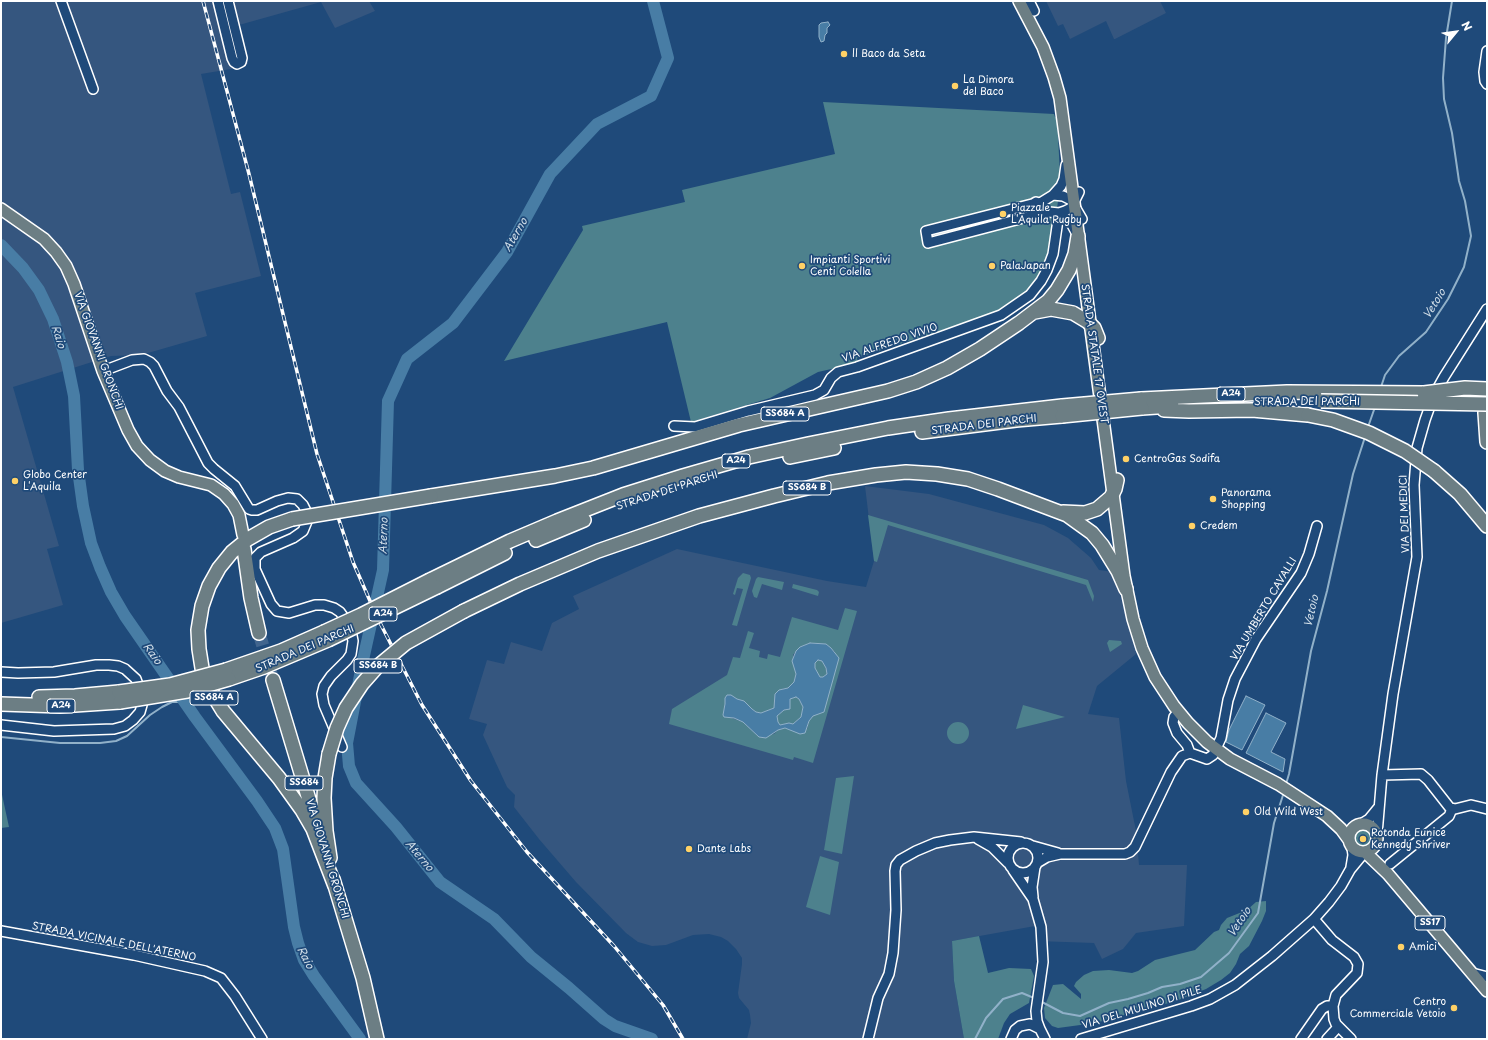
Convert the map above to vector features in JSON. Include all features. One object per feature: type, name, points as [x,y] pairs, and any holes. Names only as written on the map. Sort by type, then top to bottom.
[{"type":"highway","name":"SS684 A","points":[[335,886],[312,829],[302,810],[283,784],[227,716],[212,694],[204,672],[199,649],[198,630],[202,606],[209,586],[219,568],[232,552],[248,539],[269,527],[292,519],[555,476],[598,467],[740,425],[902,387],[926,378],[964,358],[1032,314],[1052,298],[1061,284],[1072,260],[1078,236]]},
{"type":"highway","name":"SS684 A","points":[[1032,314],[1047,310],[1065,311],[1080,316],[1090,324],[1098,338]]},
{"type":"highway","name":"STRADA DEI PARCHI","points":[[1321,396],[1424,392],[1487,392]]},
{"type":"highway","points":[[1487,392],[1485,413],[1487,442]]},
{"type":"highway","name":"STRADA DEI PARCHI","points":[[1,695],[120,697],[164,695],[227,675],[264,668],[326,636],[361,615],[433,584],[503,544],[623,495],[727,463],[808,444],[888,428],[949,419],[1142,404],[1201,395],[1321,396],[1487,404]]},
{"type":"highway","points":[[1142,404],[1189,411],[1252,410],[1308,415],[1333,420],[1369,433],[1405,451],[1434,471],[1460,494],[1487,526]]},
{"type":"highway","name":"SS684 B","points":[[335,886],[325,815],[325,778],[329,754],[337,728],[346,708],[362,684],[377,667],[406,643],[464,611],[550,571],[614,545],[667,526],[750,502],[854,478],[906,472],[944,474],[989,486],[1058,510],[1071,513],[1091,512],[1102,506],[1113,494]]},
{"type":"highway","points":[[1113,494],[1117,480]]},
{"type":"highway","name":"SS684 B","points":[[1058,510],[1075,520],[1095,537],[1116,566],[1126,589]]},
{"type":"highway","points":[[244,549],[251,598],[259,633]]},
{"type":"highway","name":"VIA GIOVANNI GRONCHI","points":[[273,680],[363,978],[377,1039]]},
{"type":"highway","name":"STRADA DEI PARCHI","points":[[1,704],[60,706],[120,697]]},
{"type":"main road","name":"STRADA STATALE 17 OVEST","points":[[1019,1],[1043,47],[1060,98],[1126,589],[1134,625],[1142,648],[1155,677],[1176,709],[1199,735],[1216,750],[1230,759],[1278,784],[1327,816],[1341,829],[1350,844]]},
{"type":"main road","name":"STRADA STATALE 17 OVEST","points":[[1030,4],[1053,54],[1064,91],[1072,139],[1136,612],[1150,655],[1176,709]]},
{"type":"main road","name":"VIA GIOVANNI GRONCHI","points":[[1,209],[44,239],[61,259],[74,284],[103,371],[128,430],[140,450],[150,460],[165,471],[179,477],[211,485],[224,494],[233,504],[239,515],[243,535]]},
{"type":"main road","name":"STRADA STATALE 17 OVEST","points":[[1327,816],[1344,823],[1359,825]]},
{"type":"main road","name":"SS17","points":[[1359,825],[1370,826],[1377,838],[1380,857],[1487,991]]},
{"type":"main road","points":[[1350,844],[1350,831],[1359,825]]},
{"type":"main road","points":[[1365,853],[1372,850],[1377,838]]},
{"type":"main road","name":"SS17","points":[[1350,844],[1358,852],[1365,853],[1389,869]]},
{"type":"street","points":[[61,1],[93,89]]},
{"type":"street","points":[[218,1],[232,58],[237,64],[241,62],[242,58],[228,1]]},
{"type":"street","points":[[1487,51],[1484,72],[1485,81],[1487,84]]},
{"type":"street","points":[[1068,150],[1064,179],[1061,186],[1053,195],[1036,203],[926,231],[928,243],[1039,214],[1048,212],[1059,213],[1068,210],[1074,203],[1079,192]]},
{"type":"street","points":[[1053,195],[1066,197],[1074,203],[1082,219]]},
{"type":"street","points":[[1036,203],[1044,208],[1039,214]]},
{"type":"street","points":[[1059,213],[1071,223],[1078,236]]},
{"type":"street","name":"VIA ALFREDO VIVIO","points":[[674,426],[695,426],[748,410],[815,395],[824,390],[831,378],[836,373],[1001,315],[1030,295],[1042,282],[1053,254],[1059,213]]},
{"type":"street","name":"VIA DEI MEDICI","points":[[1377,838],[1382,775],[1392,694],[1417,557],[1414,485],[1417,448],[1434,395],[1487,309]]},
{"type":"street","points":[[103,371],[132,360],[144,359],[150,362],[155,368],[165,388],[179,407],[208,463],[235,486],[249,509],[257,510],[288,498],[297,499],[304,505],[308,519],[303,531],[293,538],[261,552],[255,558],[255,569],[271,604],[277,611],[289,614],[315,605],[324,605],[334,608],[340,612],[350,626],[353,641],[351,654],[347,660],[330,676],[322,694],[324,705],[342,747]]},
{"type":"street","name":"VIA UMBERTO CAVALLI","points":[[1216,750],[1221,738],[1228,700],[1235,679],[1252,645],[1301,573],[1318,526]]},
{"type":"street","points":[[1,672],[54,672],[96,666],[118,666],[136,679],[140,690],[142,706],[140,712],[133,720],[125,726],[114,729],[54,731],[1,725]]},
{"type":"street","points":[[1176,709],[1173,724],[1177,734],[1187,745],[1190,753]]},
{"type":"street","points":[[1021,842],[1010,849],[1007,858],[1010,867],[1022,873],[1031,871],[1036,865],[1047,857],[1060,854],[1125,854],[1130,852],[1135,847],[1176,764],[1182,756],[1190,753],[1206,759],[1213,755],[1216,750]]},
{"type":"street","points":[[1382,775],[1421,774],[1428,780],[1452,809]]},
{"type":"street","points":[[1452,809],[1470,805],[1487,809]]},
{"type":"street","points":[[1359,825],[1370,819],[1379,806]]},
{"type":"street","points":[[1389,869],[1449,816],[1452,809]]},
{"type":"street","points":[[868,1039],[878,998],[889,974],[893,953],[896,910],[896,865],[906,856],[935,844],[950,840],[974,837],[1021,842],[1060,854]]},
{"type":"street","points":[[974,837],[992,847],[1010,867],[1033,898]]},
{"type":"street","name":"VIA DEL MULINO DI PILE","points":[[1350,844],[1353,856],[1350,870]]},
{"type":"street","points":[[1011,1039],[1015,1030],[1038,1029],[1036,1007],[1043,962],[1043,944],[1040,920],[1033,898],[1032,887],[1038,854],[1033,846]]},
{"type":"street","name":"VIA DEL MULINO DI PILE","points":[[1081,1039],[1191,1006],[1222,993],[1244,978],[1314,919],[1341,886],[1350,870],[1365,853]]},
{"type":"street","points":[[1314,919],[1332,940],[1354,957],[1358,964],[1356,973],[1336,995],[1333,1006],[1334,1019],[1338,1027],[1351,1039]]},
{"type":"street","name":"STRADA VICINALE DELL'ATERNO","points":[[1,931],[139,956],[205,971],[221,978],[235,996],[262,1039]]},
{"type":"street","points":[[1472,973],[1487,978]]},
{"type":"street","points":[[1301,1039],[1322,1009],[1327,1006],[1333,1006]]},
{"type":"street","points":[[1327,1039],[1338,1027]]},
{"type":"shaded area","points":[[1,1],[369,1],[375,11],[335,28],[321,2],[239,25],[248,64],[231,69],[201,74],[231,194],[240,192],[261,276],[195,293],[207,336],[141,355],[111,356],[13,387],[59,546],[47,549],[63,605],[1,623]]},
{"type":"shaded area","points":[[1046,1],[1160,1],[1166,13],[1115,39],[1106,21],[1070,39],[1063,24],[1058,26]]},
{"type":"shaded area","points":[[828,22],[830,25],[827,28],[824,41],[821,42],[819,37],[819,25],[821,23]]},
{"type":"shaded area","points":[[865,486],[929,494],[1044,525],[1068,538],[1091,558],[1099,570],[1114,572],[1136,654],[1097,686],[1088,714],[1119,718],[1126,781],[1136,831],[1139,865],[1187,865],[1184,926],[1136,933],[1123,949],[1102,959],[1094,943],[1037,941],[1035,926],[952,941],[954,981],[964,1039],[747,1039],[751,1023],[749,1010],[739,998],[738,993],[742,958],[736,949],[728,941],[721,937],[709,934],[693,935],[666,945],[652,946],[638,942],[626,933],[576,882],[514,807],[515,795],[507,787],[483,735],[487,724],[469,719],[487,660],[504,664],[511,642],[542,651],[552,623],[579,609],[573,596],[677,549],[827,581],[866,587],[874,561]]},
{"type":"shaded area","points":[[810,643],[826,644],[839,658],[824,712],[813,716],[809,721],[805,733],[800,734],[785,728],[778,730],[766,738],[759,737],[743,722],[734,718],[724,717],[725,698],[727,695],[731,695],[744,701],[756,712],[761,713],[774,708],[775,694],[779,690],[788,688],[794,682],[796,674],[792,661],[796,651],[800,647]],"holes":[[[818,660],[822,661],[826,668],[827,674],[823,677],[820,677],[815,668],[815,663]],[[796,697],[799,699],[803,707],[801,717],[793,724],[789,723],[780,725],[777,716],[784,710],[790,709],[790,699]]]},
{"type":"shaded area","points":[[1246,696],[1265,705],[1242,750],[1226,742],[1229,730]]},
{"type":"shaded area","points":[[1266,713],[1286,723],[1271,752],[1285,759],[1283,772],[1246,753]]},
{"type":"green space","name":"Impianti Sportivi Centi Colella","points":[[823,102],[1054,114],[1055,117],[1057,117],[1060,174],[1055,225],[1046,261],[1042,271],[1030,290],[1011,304],[988,315],[857,358],[858,363],[818,372],[770,398],[691,422],[667,322],[504,361],[583,230],[582,226],[685,202],[682,190],[835,154]]},
{"type":"green space","points":[[868,515],[1088,580],[1094,596],[1093,602],[1086,585],[888,525],[877,562],[874,561]]},
{"type":"green space","points":[[743,573],[750,575],[751,578],[737,626],[732,625],[743,589],[737,588],[735,595],[733,594],[738,578]]},
{"type":"green space","points":[[758,577],[784,582],[782,590],[762,584],[757,598],[754,597],[752,591]]},
{"type":"green space","points":[[793,584],[817,590],[819,592],[818,596],[792,588]]},
{"type":"green space","points":[[845,608],[857,611],[813,763],[794,757],[793,760],[669,724],[672,709],[727,675],[733,657],[740,658],[748,631],[754,633],[749,648],[760,651],[759,657],[767,659],[768,654],[780,657],[792,617],[838,630]],"holes":[[[810,643],[826,644],[835,652],[818,713],[813,715],[809,721],[807,729],[791,730],[785,728],[778,730],[774,734],[759,737],[743,722],[723,715],[725,704],[737,699],[744,701],[756,712],[761,713],[774,708],[774,701],[782,689],[788,688],[794,682],[796,674],[793,655],[796,651],[800,647]]]},
{"type":"green space","points":[[1109,640],[1121,641],[1122,644],[1110,652],[1107,643]]},
{"type":"green space","points":[[817,660],[822,661],[825,666],[827,674],[823,677],[820,677],[815,668],[815,663]]},
{"type":"green space","points":[[796,697],[799,699],[803,707],[801,717],[793,724],[789,723],[780,725],[778,723],[777,716],[784,710],[787,710],[790,699]]},
{"type":"green space","points":[[1023,705],[1065,717],[1016,729]]},
{"type":"green space","points":[[958,722],[966,725],[969,733],[966,741],[958,744],[950,741],[947,733],[950,725]]},
{"type":"green space","points":[[854,776],[842,854],[824,850],[836,778]]},
{"type":"green space","points":[[1,790],[9,827],[1,828]]},
{"type":"green space","points":[[1363,830],[1369,832],[1371,838],[1369,844],[1363,846],[1357,844],[1355,838],[1357,832]]},
{"type":"green space","points":[[820,856],[839,862],[830,915],[806,907]]},
{"type":"green space","points":[[1266,901],[1266,911],[1249,946],[1240,954],[1230,973],[1206,989],[1176,1001],[1095,1023],[1058,1028],[1052,1026],[1045,1018],[1044,1008],[1053,985],[1063,984],[1081,999],[1081,994],[1074,986],[1076,982],[1084,975],[1093,971],[1109,970],[1132,973],[1138,971],[1155,960],[1195,950],[1214,932],[1219,930],[1227,918],[1247,910],[1256,902]]},
{"type":"green space","points":[[979,936],[988,973],[1009,968],[1031,969],[1034,976],[1029,1003],[1010,1014],[1004,1023],[998,1039],[964,1039],[954,981],[952,941]]},
{"type":"waterway","name":"Aterno","points":[[652,1039],[615,1026],[604,1019],[531,957],[494,919],[440,882],[396,827],[356,783],[349,766],[347,743],[363,660],[383,570],[388,401],[407,359],[453,323],[507,252],[550,174],[597,124],[651,96],[668,58],[653,1]]},
{"type":"waterway","name":"Vetoio","points":[[1381,387],[1385,375],[1399,356],[1426,332],[1448,299],[1464,267],[1471,236],[1465,201],[1459,181],[1452,133],[1444,99],[1443,78],[1446,38],[1452,1]]},
{"type":"waterway","name":"Raio","points":[[1,245],[23,268],[39,290],[53,319],[67,362],[74,396],[78,470],[83,506],[91,543],[111,592],[125,616],[195,717],[275,828],[283,849],[294,927],[304,960],[360,1039]]},
{"type":"waterway","name":"Vetoio","points":[[1368,427],[1375,407]]},
{"type":"waterway","name":"Vetoio","points":[[1286,784],[1311,651],[1327,591],[1353,474],[1365,437]]},
{"type":"waterway","points":[[1,737],[60,743],[100,743],[116,741],[127,736],[150,715],[162,707],[172,702],[185,702]]},
{"type":"waterway","name":"Vetoio","points":[[1040,1001],[1063,1013],[1080,1016],[1109,1003],[1128,999],[1162,987],[1180,984],[1201,977],[1229,953],[1258,913],[1274,823],[1284,792]]},
{"type":"waterway","name":"Vetoio","points":[[975,1039],[986,1018],[1003,999],[1022,993],[1034,998]]},
{"type":"tunnel","points":[[259,633],[273,680]]},
{"type":"railway","points":[[203,1],[249,174],[317,454],[353,562],[377,617],[422,705],[471,781],[527,852],[614,946],[663,1005],[683,1039]]},
{"type":"place","name":"Il Baco da Seta","points":[[844,54]]},
{"type":"place","name":"La Dimora del Baco","points":[[955,86]]},
{"type":"place","name":"Piazzale L'Aquila Rugby","points":[[1003,214]]},
{"type":"place","name":"Impianti Sportivi Centi Colella","points":[[802,266]]},
{"type":"place","name":"PalaJapan","points":[[992,266]]},
{"type":"place","name":"CentroGas Sodifa","points":[[1126,459]]},
{"type":"place","name":"Globo Center L'Aquila","points":[[15,481]]},
{"type":"place","name":"Panorama Shopping","points":[[1213,499]]},
{"type":"place","name":"Credem","points":[[1192,526]]},
{"type":"place","name":"Old Wild West","points":[[1246,812]]},
{"type":"place","name":"Rotonda Eunice Kennedy Shriver","points":[[1363,839]]},
{"type":"place","name":"Dante Labs","points":[[689,849]]},
{"type":"place","name":"Amici","points":[[1401,947]]},
{"type":"place","name":"Centro Commerciale Vetoio","points":[[1454,1008]]}]
